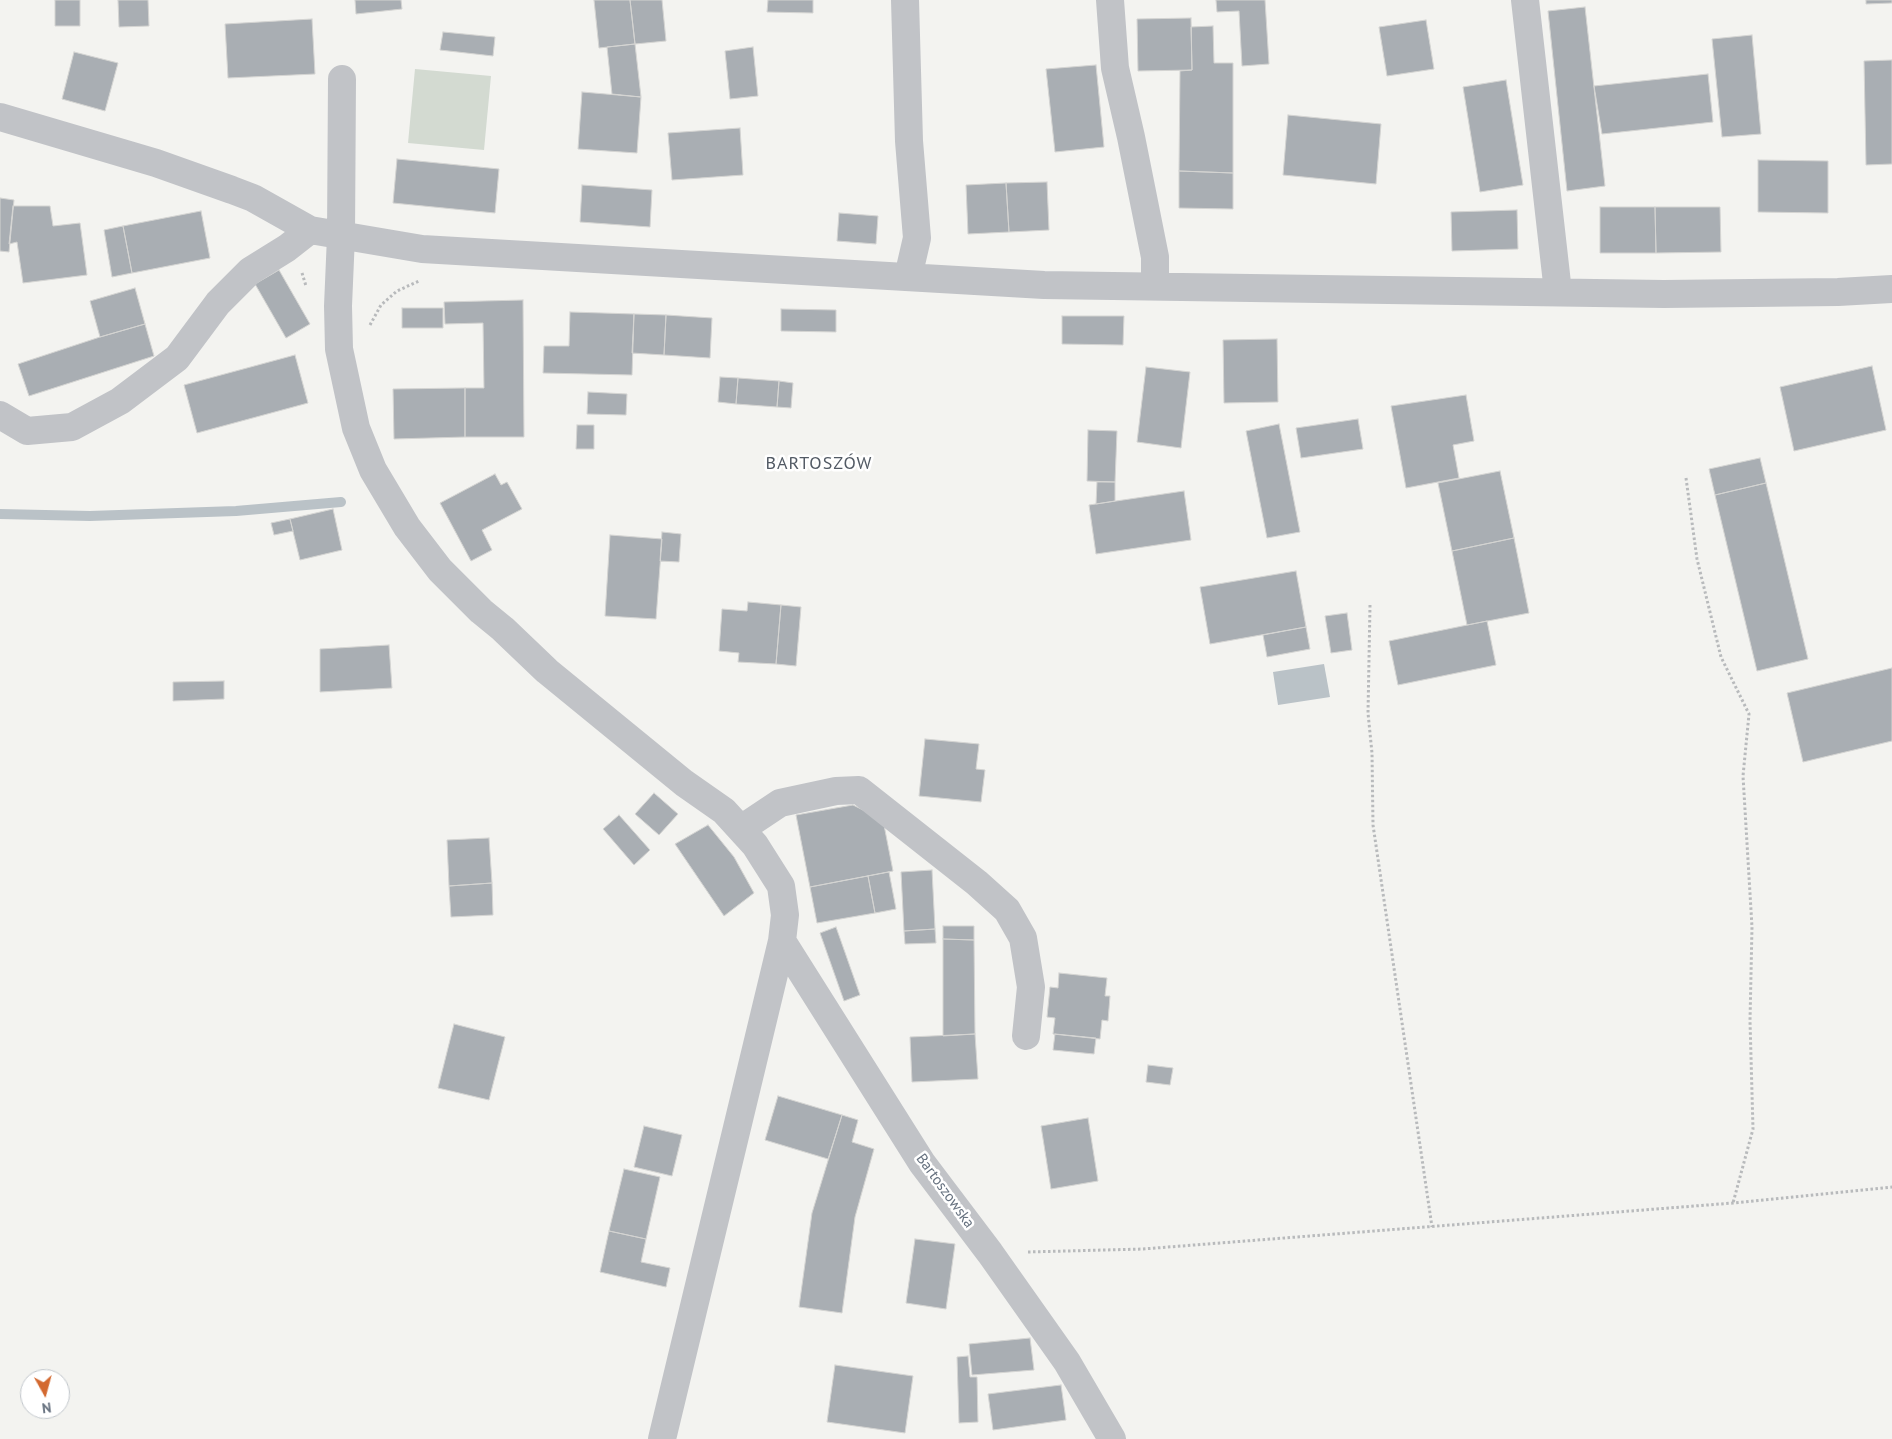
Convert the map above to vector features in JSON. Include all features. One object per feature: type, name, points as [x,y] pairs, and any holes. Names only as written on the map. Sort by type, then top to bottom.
[{"type":"street","points":[[905,0],[909,141],[917,238],[908,277]]},
{"type":"street","points":[[1110,0],[1115,68],[1132,138],[1155,258],[1155,286]]},
{"type":"street","points":[[1525,0],[1558,292]]},
{"type":"street","points":[[342,79],[342,236],[338,306],[339,349],[356,428],[373,470],[407,527],[440,570],[480,611],[503,629],[547,671],[684,783],[724,811],[755,845],[781,886],[785,915],[782,940],[662,1439]]},
{"type":"street","points":[[0,117],[156,163],[232,190],[253,198],[310,230],[422,249],[1044,285],[1664,294],[1838,292],[1892,288]]},
{"type":"street","points":[[0,415],[27,431],[72,427],[120,401],[177,358],[218,303],[250,271],[287,248],[310,230]]},
{"type":"street","points":[[741,829],[780,803],[836,791],[858,790],[970,877],[1007,910],[1023,938],[1031,987],[1026,1036]]},
{"type":"street","name":"Bartoszowska","points":[[782,940],[922,1163],[990,1253],[1066,1362],[1112,1439]]},
{"type":"path","points":[[369,328],[382,305],[397,291],[427,277]]},
{"type":"path","points":[[1686,478],[1697,558],[1721,657],[1749,714],[1743,776],[1752,927],[1750,1021],[1753,1128],[1732,1203]]},
{"type":"path","points":[[1370,605],[1368,713],[1372,753],[1373,825],[1432,1227]]},
{"type":"path","points":[[990,1253],[1143,1249],[1732,1203],[1892,1188]]},
{"type":"shaded area","points":[[415,69],[491,76],[484,150],[408,143]]},
{"type":"shaded area","points":[[1324,664],[1330,697],[1278,705],[1273,672]]},
{"type":"building","points":[[55,0],[80,0],[80,26],[55,26]]},
{"type":"building","points":[[118,0],[148,0],[149,26],[119,27]]},
{"type":"building","points":[[355,0],[401,0],[402,9],[356,14]]},
{"type":"building","points":[[594,0],[630,0],[635,44],[599,48]]},
{"type":"building","points":[[630,0],[662,0],[666,41],[635,44]]},
{"type":"building","points":[[768,0],[813,0],[813,13],[767,12]]},
{"type":"building","points":[[1216,0],[1265,0],[1269,64],[1242,66],[1239,11],[1217,12]]},
{"type":"building","points":[[1866,0],[1892,0],[1892,3],[1866,4]]},
{"type":"building","points":[[1585,7],[1605,186],[1567,191],[1548,11]]},
{"type":"building","points":[[1191,18],[1192,70],[1138,71],[1137,19]]},
{"type":"building","points":[[312,19],[315,74],[228,78],[225,24]]},
{"type":"building","points":[[1426,20],[1434,69],[1387,76],[1379,27]]},
{"type":"building","points":[[1213,26],[1214,63],[1233,63],[1233,173],[1179,171],[1180,71],[1192,70],[1191,27]]},
{"type":"building","points":[[443,32],[495,37],[493,56],[440,50]]},
{"type":"building","points":[[1752,35],[1761,134],[1722,137],[1712,39]]},
{"type":"building","points":[[635,44],[641,97],[612,94],[607,47]]},
{"type":"building","points":[[753,47],[758,96],[730,99],[725,51]]},
{"type":"building","points":[[74,52],[118,63],[105,111],[62,99]]},
{"type":"building","points":[[1892,60],[1892,164],[1866,165],[1864,61]]},
{"type":"building","points":[[1096,65],[1104,147],[1055,152],[1046,69]]},
{"type":"building","points":[[1708,74],[1713,122],[1602,134],[1594,86]]},
{"type":"building","points":[[1506,80],[1523,185],[1480,192],[1463,87]]},
{"type":"building","points":[[582,92],[641,97],[637,153],[578,149]]},
{"type":"building","points":[[1288,115],[1381,124],[1376,184],[1283,175]]},
{"type":"building","points":[[740,128],[743,175],[672,180],[668,133]]},
{"type":"building","points":[[397,159],[499,169],[495,213],[393,203]]},
{"type":"building","points":[[1758,160],[1828,161],[1828,213],[1758,212]]},
{"type":"building","points":[[1179,171],[1233,173],[1233,209],[1179,208]]},
{"type":"building","points":[[1047,182],[1049,230],[1009,232],[1006,183]]},
{"type":"building","points":[[1006,183],[1009,232],[968,234],[966,185]]},
{"type":"building","points":[[582,185],[652,190],[650,227],[580,222]]},
{"type":"building","points":[[0,198],[14,200],[9,252],[0,251]]},
{"type":"building","points":[[13,206],[50,206],[53,226],[80,223],[87,275],[23,283],[17,242],[9,244]]},
{"type":"building","points":[[1600,207],[1655,207],[1656,253],[1600,253]]},
{"type":"building","points":[[1655,207],[1720,207],[1721,252],[1656,253]]},
{"type":"building","points":[[1517,210],[1518,249],[1452,251],[1451,212]]},
{"type":"building","points":[[201,211],[210,258],[132,273],[123,226]]},
{"type":"building","points":[[839,213],[878,216],[876,244],[837,241]]},
{"type":"building","points":[[123,226],[132,273],[112,277],[104,230]]},
{"type":"building","points":[[279,270],[310,324],[286,338],[255,284]]},
{"type":"building","points":[[135,288],[145,324],[100,337],[90,301]]},
{"type":"building","points":[[523,300],[524,437],[465,437],[465,388],[484,388],[483,323],[445,324],[444,302]]},
{"type":"building","points":[[402,308],[443,308],[443,328],[402,328]]},
{"type":"building","points":[[781,309],[836,310],[836,332],[781,331]]},
{"type":"building","points":[[570,312],[634,314],[632,375],[543,373],[544,346],[569,346]]},
{"type":"building","points":[[634,314],[666,315],[664,355],[632,353]]},
{"type":"building","points":[[666,315],[712,318],[710,358],[664,355]]},
{"type":"building","points":[[1062,316],[1124,316],[1123,345],[1062,344]]},
{"type":"building","points":[[145,324],[154,356],[29,396],[18,364]]},
{"type":"building","points":[[1277,339],[1278,402],[1224,403],[1223,340]]},
{"type":"building","points":[[295,355],[308,403],[197,433],[184,385]]},
{"type":"building","points":[[1872,366],[1886,430],[1794,451],[1780,387]]},
{"type":"building","points":[[1146,367],[1190,372],[1181,448],[1137,442]]},
{"type":"building","points":[[720,377],[738,378],[736,404],[718,402]]},
{"type":"building","points":[[738,378],[779,381],[777,407],[736,404]]},
{"type":"building","points":[[779,381],[793,383],[791,408],[777,407]]},
{"type":"building","points":[[465,388],[465,437],[394,439],[393,389]]},
{"type":"building","points":[[588,392],[627,394],[626,415],[587,414]]},
{"type":"building","points":[[1466,395],[1474,441],[1453,445],[1459,478],[1406,488],[1391,406]]},
{"type":"building","points":[[1358,419],[1363,449],[1301,458],[1296,428]]},
{"type":"building","points":[[1279,424],[1300,532],[1267,538],[1246,431]]},
{"type":"building","points":[[577,425],[594,425],[594,449],[576,449]]},
{"type":"building","points":[[1088,430],[1117,431],[1115,482],[1087,481]]},
{"type":"building","points":[[1760,458],[1766,483],[1715,495],[1709,469]]},
{"type":"building","points":[[1500,471],[1514,538],[1452,551],[1438,483]]},
{"type":"building","points":[[495,474],[501,485],[507,482],[522,509],[482,530],[492,550],[471,561],[440,503]]},
{"type":"building","points":[[1097,482],[1115,482],[1115,501],[1096,504]]},
{"type":"building","points":[[1766,483],[1808,659],[1757,671],[1715,495]]},
{"type":"building","points":[[1184,491],[1191,540],[1096,554],[1089,505]]},
{"type":"building","points":[[333,509],[342,550],[300,560],[290,519]]},
{"type":"building","points":[[290,519],[293,531],[274,535],[271,523]]},
{"type":"building","points":[[662,532],[681,534],[679,562],[660,561]]},
{"type":"building","points":[[610,535],[662,539],[656,619],[605,616]]},
{"type":"building","points":[[1514,538],[1529,613],[1467,625],[1452,551]]},
{"type":"building","points":[[1296,571],[1306,627],[1210,644],[1200,587]]},
{"type":"building","points":[[748,602],[781,605],[776,664],[738,662],[739,653],[719,651],[722,609],[747,611]]},
{"type":"building","points":[[781,605],[801,607],[796,666],[776,664]]},
{"type":"building","points":[[1347,613],[1352,650],[1331,653],[1325,616]]},
{"type":"building","points":[[1487,621],[1496,665],[1398,685],[1389,641]]},
{"type":"building","points":[[1306,627],[1310,649],[1267,657],[1263,635]]},
{"type":"building","points":[[389,645],[392,688],[320,692],[320,649]]},
{"type":"building","points":[[1892,668],[1892,741],[1803,762],[1787,693]]},
{"type":"building","points":[[224,681],[224,699],[173,701],[173,682]]},
{"type":"building","points":[[925,739],[979,744],[976,769],[985,770],[981,802],[919,796]]},
{"type":"building","points":[[654,793],[678,814],[659,835],[635,814]]},
{"type":"building","points":[[853,805],[883,820],[893,871],[810,887],[796,815]]},
{"type":"building","points":[[619,815],[650,850],[634,865],[603,829]]},
{"type":"building","points":[[708,825],[734,857],[754,893],[724,916],[675,844]]},
{"type":"building","points":[[489,838],[492,883],[449,886],[447,840]]},
{"type":"building","points":[[932,870],[935,929],[904,931],[901,872]]},
{"type":"building","points":[[889,872],[896,909],[875,913],[868,876]]},
{"type":"building","points":[[868,876],[875,913],[817,923],[810,887]]},
{"type":"building","points":[[492,883],[493,915],[451,917],[449,886]]},
{"type":"building","points":[[943,926],[974,926],[974,940],[943,939]]},
{"type":"building","points":[[836,927],[860,995],[844,1001],[820,933]]},
{"type":"building","points":[[935,929],[936,943],[905,944],[904,931]]},
{"type":"building","points":[[943,939],[974,940],[975,1034],[943,1036]]},
{"type":"building","points":[[1059,973],[1107,978],[1105,996],[1110,996],[1108,1021],[1102,1020],[1100,1039],[1053,1034],[1055,1018],[1047,1017],[1050,987],[1058,988]]},
{"type":"building","points":[[454,1024],[505,1037],[489,1100],[438,1088]]},
{"type":"building","points":[[975,1034],[978,1079],[912,1082],[910,1037]]},
{"type":"building","points":[[1055,1034],[1096,1038],[1094,1054],[1053,1050]]},
{"type":"building","points":[[1148,1065],[1173,1068],[1170,1085],[1146,1082]]},
{"type":"building","points":[[778,1096],[842,1115],[828,1159],[765,1140]]},
{"type":"building","points":[[842,1115],[858,1120],[852,1142],[874,1149],[855,1217],[842,1313],[799,1307],[812,1213]]},
{"type":"building","points":[[1088,1118],[1098,1181],[1051,1189],[1041,1126]]},
{"type":"building","points":[[644,1126],[682,1135],[672,1176],[634,1167]]},
{"type":"building","points":[[624,1169],[660,1177],[646,1239],[609,1231]]},
{"type":"building","points":[[609,1231],[646,1239],[641,1262],[670,1268],[666,1287],[600,1272]]},
{"type":"building","points":[[915,1239],[955,1244],[946,1309],[906,1303]]},
{"type":"building","points":[[1030,1338],[1034,1370],[972,1375],[969,1344]]},
{"type":"building","points":[[968,1356],[970,1377],[977,1377],[978,1422],[959,1423],[957,1357]]},
{"type":"building","points":[[835,1365],[913,1376],[905,1433],[827,1422]]},
{"type":"building","points":[[1061,1385],[1066,1420],[993,1430],[988,1394]]},
{"type":"waterway","points":[[0,514],[90,516],[236,511],[341,502]]},
{"type":"district","name":"BARTOSZÓW","points":[[819,464]]}]
